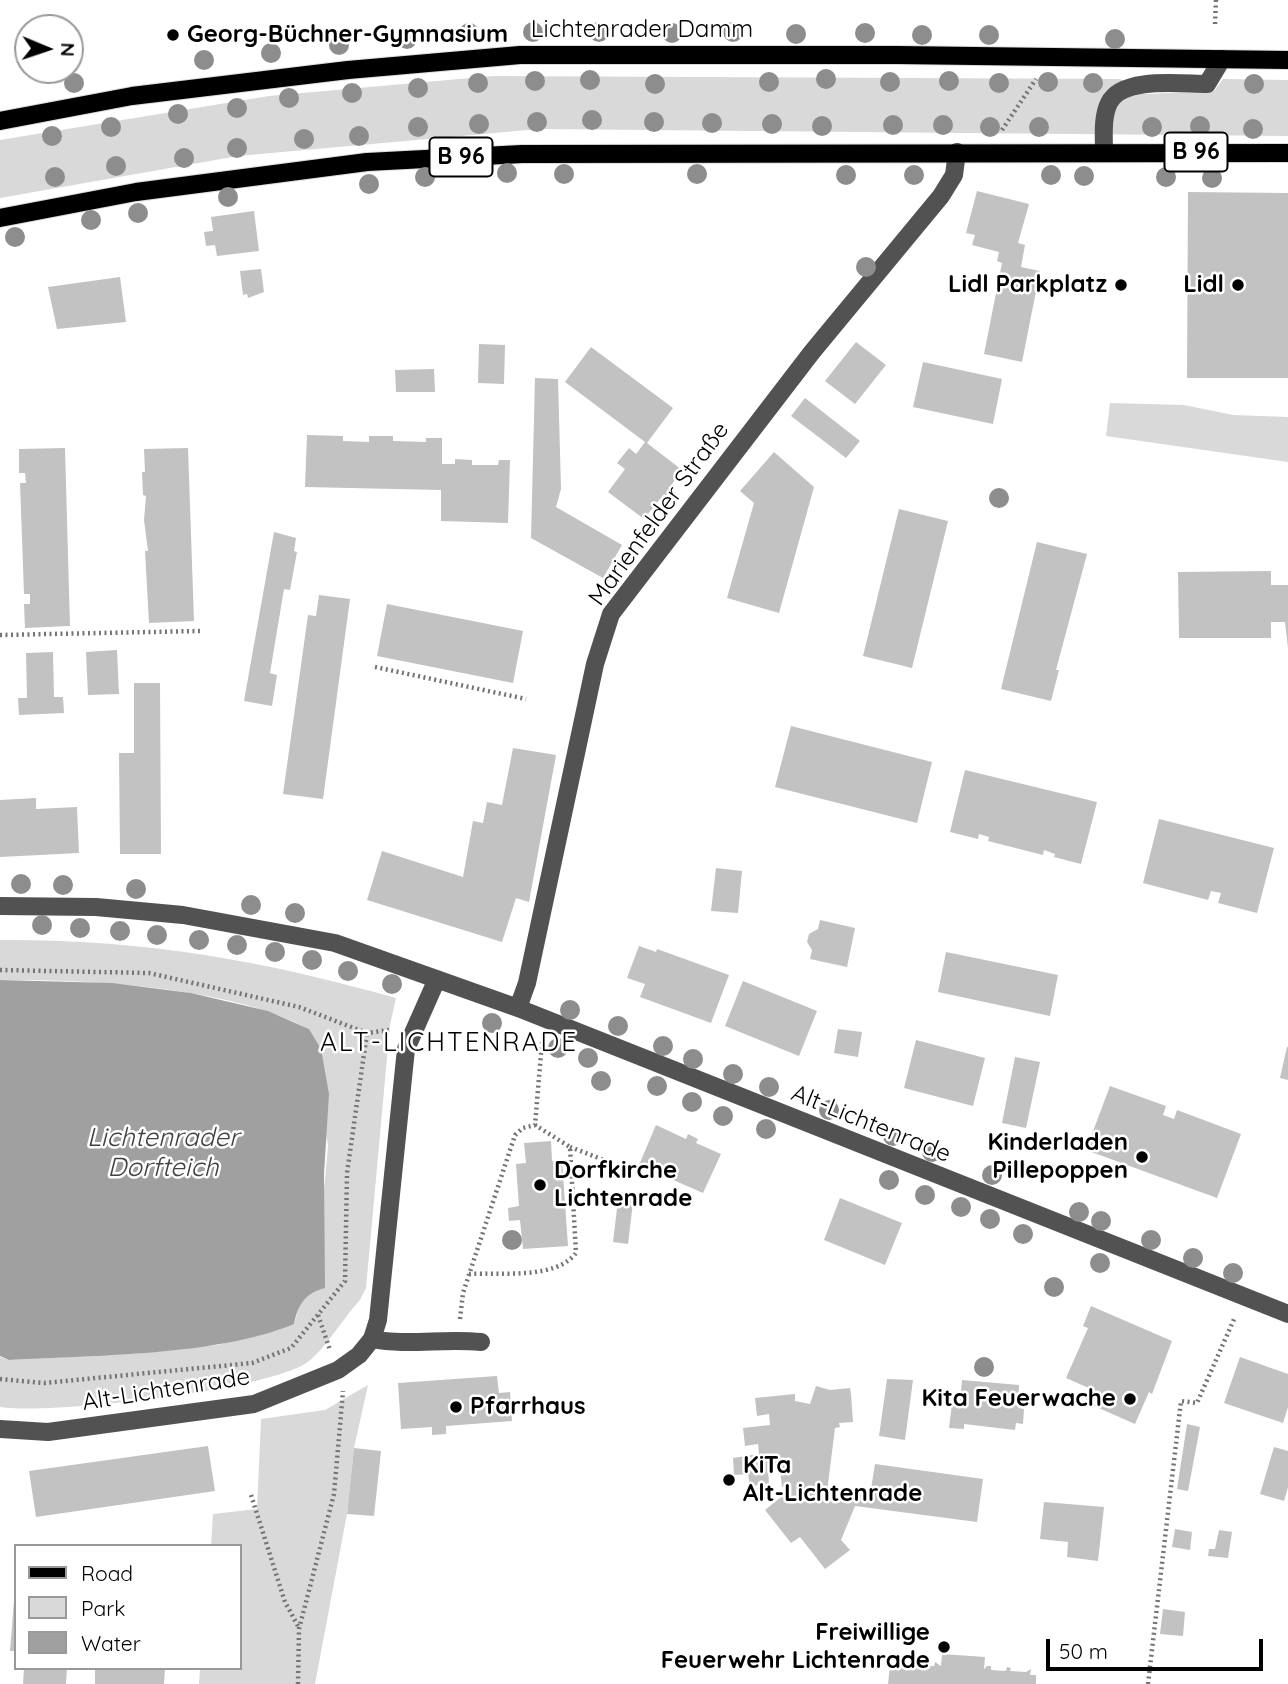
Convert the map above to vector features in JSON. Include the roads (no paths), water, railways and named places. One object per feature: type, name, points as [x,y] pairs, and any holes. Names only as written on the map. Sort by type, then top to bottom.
[{"type":"main road","name":"Lichtenrader Damm","points":[[0,121],[132,96],[348,70],[520,55],[1288,60]]},
{"type":"main road","name":"B 96","points":[[0,218],[136,192],[367,162],[522,153],[1288,153]]},
{"type":"street","points":[[1104,152],[1104,128],[1112,97],[1139,84],[1207,84],[1222,59]]},
{"type":"street","name":"Marienfelder Straße","points":[[517,1008],[527,983],[594,664],[611,614],[812,352],[941,196],[954,175],[957,152]]},
{"type":"street","name":"Alt-Lichtenrade","points":[[0,906],[96,907],[183,915],[335,943],[517,1008],[1288,1314]]},
{"type":"street","points":[[437,979],[406,1049],[379,1308],[372,1339],[397,1344],[445,1339],[481,1342]]},
{"type":"street","name":"Alt-Lichtenrade","points":[[0,1429],[48,1432],[254,1404],[338,1370],[359,1355],[372,1339]]},
{"type":"water","name":"Lichtenrader Dorfteich","points":[[0,980],[112,983],[191,993],[268,1011],[309,1029],[321,1049],[329,1094],[324,1174],[325,1288],[307,1297],[294,1324],[263,1335],[192,1348],[9,1360],[0,1356]]},
{"type":"place","name":"Georg-Büchner-Gymnasium","points":[[173,35]]},
{"type":"place","name":"Lidl Parkplatz","points":[[1121,285]]},
{"type":"place","name":"Lidl","points":[[1238,285]]},
{"type":"place","name":"Kinderladen Pillepoppen","points":[[1142,1157]]},
{"type":"place","name":"Dorfkirche Lichtenrade","points":[[540,1185]]},
{"type":"place","name":"Kita Feuerwache","points":[[1130,1399]]},
{"type":"place","name":"Pfarrhaus","points":[[456,1407]]},
{"type":"place","name":"KiTa Alt-Lichtenrade","points":[[729,1480]]},
{"type":"place","name":"Freiwillige Feuerwehr Lichtenrade","points":[[944,1647]]},
{"type":"district","name":"ALT-LICHTENRADE","points":[[449,1043]]}]
